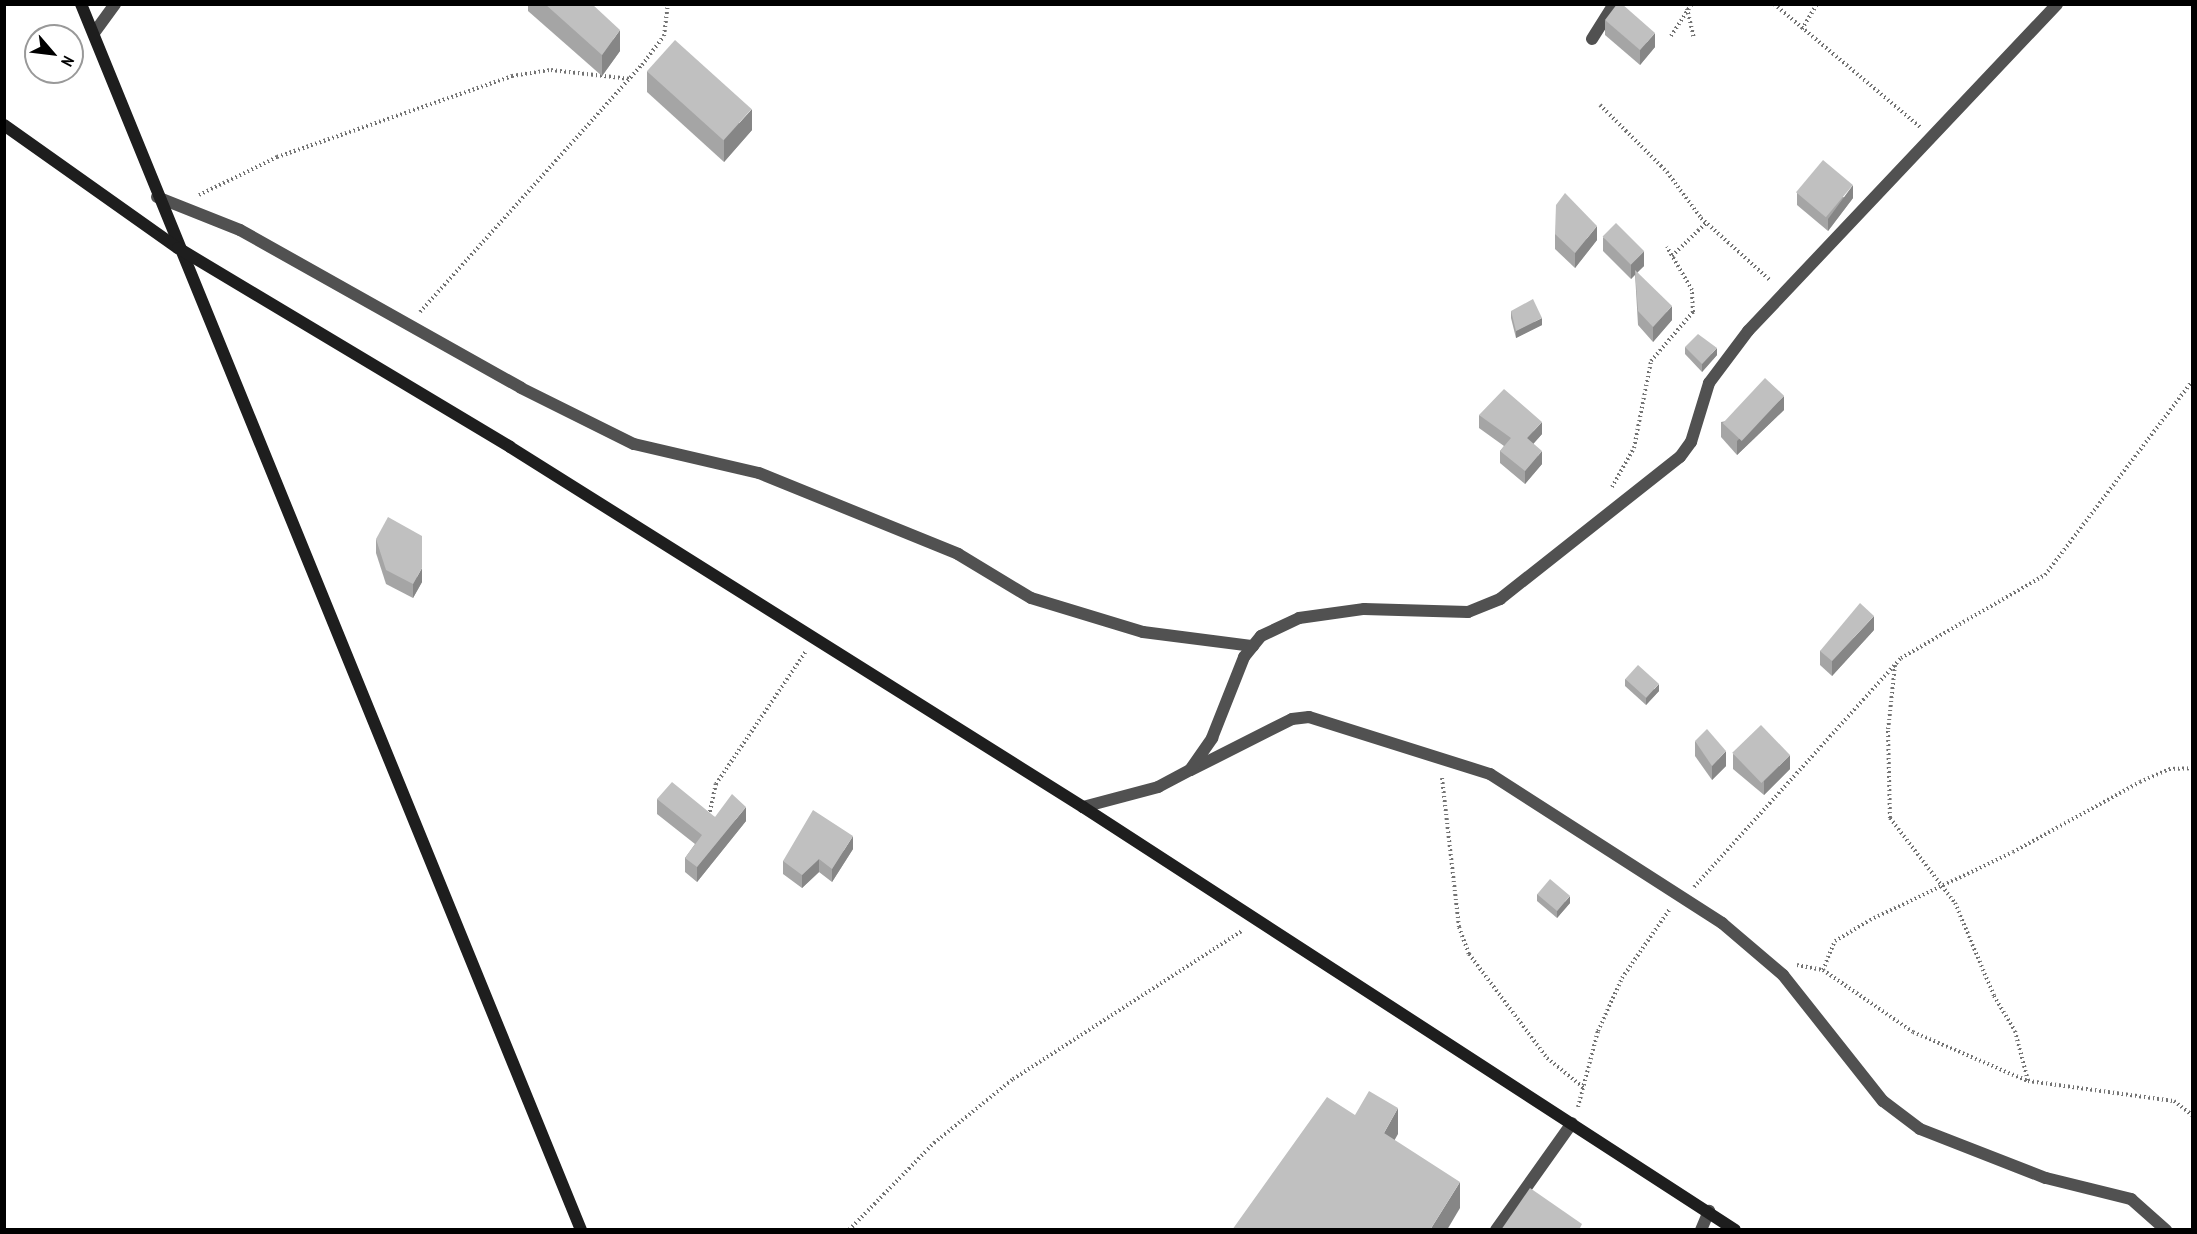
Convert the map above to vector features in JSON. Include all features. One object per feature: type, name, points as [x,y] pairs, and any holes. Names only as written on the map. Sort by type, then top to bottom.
[{"type":"street","points":[[81,4],[157,197],[581,1230]]},
{"type":"street","points":[[94,33],[115,4]]},
{"type":"street","points":[[1592,39],[1614,4]]},
{"type":"street","points":[[1190,770],[1212,738],[1253,646],[1261,636],[1299,618],[1364,609],[1468,612],[1527,583],[1606,514],[1685,451],[1709,383],[1783,292],[2057,4]]},
{"type":"street","points":[[4,125],[178,248],[814,638],[1083,807],[1735,1230]]},
{"type":"street","points":[[157,197],[240,230],[290,263],[409,324],[521,388],[634,444],[759,473],[958,554],[1031,598],[1143,632],[1253,646]]},
{"type":"street","points":[[1083,807],[1158,787],[1293,719],[1308,717],[1490,774],[1529,795],[1678,897],[1722,923],[1783,975],[1883,1101],[1920,1129],[2046,1178],[2131,1199],[2166,1230]]},
{"type":"street","points":[[1496,1230],[1572,1123]]},
{"type":"street","points":[[1701,1230],[1708,1211]]},
{"type":"path","points":[[409,324],[630,79],[664,36],[668,4]]},
{"type":"path","points":[[1686,4],[1686,15],[1694,38]]},
{"type":"path","points":[[1671,36],[1692,4]]},
{"type":"path","points":[[1774,4],[1933,136]]},
{"type":"path","points":[[1802,29],[1817,4]]},
{"type":"path","points":[[178,206],[277,157],[512,76],[551,70],[630,79]]},
{"type":"path","points":[[1600,105],[1667,172],[1707,223],[1783,292]]},
{"type":"path","points":[[1672,256],[1707,223]]},
{"type":"path","points":[[1606,514],[1612,487],[1638,435],[1642,384],[1651,361],[1693,312],[1692,290],[1667,248]]},
{"type":"path","points":[[1572,1123],[1584,1088],[1598,1031],[1622,978],[1678,897],[1710,875],[1895,664],[1919,645],[2045,575],[2193,381]]},
{"type":"path","points":[[709,819],[716,784],[785,689],[814,638]]},
{"type":"path","points":[[1895,664],[1888,731],[1890,818],[1943,887],[2015,1031],[2028,1081]]},
{"type":"path","points":[[1440,759],[1459,927],[1469,954],[1547,1058],[1584,1088]]},
{"type":"path","points":[[1823,970],[1835,941],[1943,887],[2140,782],[2169,769],[2193,768]]},
{"type":"path","points":[[849,1230],[934,1143],[1013,1079],[1259,920]]},
{"type":"path","points":[[1763,959],[1823,970],[1913,1032],[2028,1081],[2174,1101],[2193,1115]]},
{"type":"building","points":[[545,4],[592,4],[620,30],[602,55]]},
{"type":"building","points":[[1617,4],[1622,4],[1655,33],[1640,50],[1605,20]]},
{"type":"building","points":[[675,40],[752,109],[723,140],[647,71]]},
{"type":"building","points":[[1823,160],[1853,185],[1826,217],[1796,192]]},
{"type":"building","points":[[1565,193],[1597,226],[1575,253],[1555,234],[1556,205]]},
{"type":"building","points":[[1616,223],[1644,251],[1631,265],[1603,236]]},
{"type":"building","points":[[1635,270],[1672,306],[1653,327],[1638,311]]},
{"type":"building","points":[[1533,299],[1542,318],[1516,331],[1511,311]]},
{"type":"building","points":[[1698,334],[1717,348],[1702,364],[1685,347]]},
{"type":"building","points":[[1765,378],[1784,396],[1742,441],[1723,423]]},
{"type":"building","points":[[1504,389],[1542,422],[1527,438],[1542,451],[1525,471],[1500,451],[1511,438],[1479,415]]},
{"type":"building","points":[[388,517],[422,536],[422,568],[413,584],[386,570],[376,539]]},
{"type":"building","points":[[1860,603],[1874,616],[1832,661],[1820,651]]},
{"type":"building","points":[[1638,665],[1659,684],[1646,698],[1625,679]]},
{"type":"building","points":[[1761,725],[1790,755],[1761,783],[1732,753]]},
{"type":"building","points":[[1707,729],[1726,751],[1712,766],[1695,741]]},
{"type":"building","points":[[672,782],[715,817],[732,794],[746,807],[697,867],[685,858],[702,835],[657,799]]},
{"type":"building","points":[[813,810],[853,836],[832,869],[819,859],[802,875],[783,861]]},
{"type":"building","points":[[1550,879],[1570,896],[1557,911],[1537,894]]},
{"type":"building","points":[[1369,1091],[1398,1108],[1384,1133],[1460,1182],[1430,1230],[1232,1230],[1327,1097],[1355,1115]]},
{"type":"building","points":[[1530,1188],[1582,1224],[1579,1230],[1501,1230]]}]
